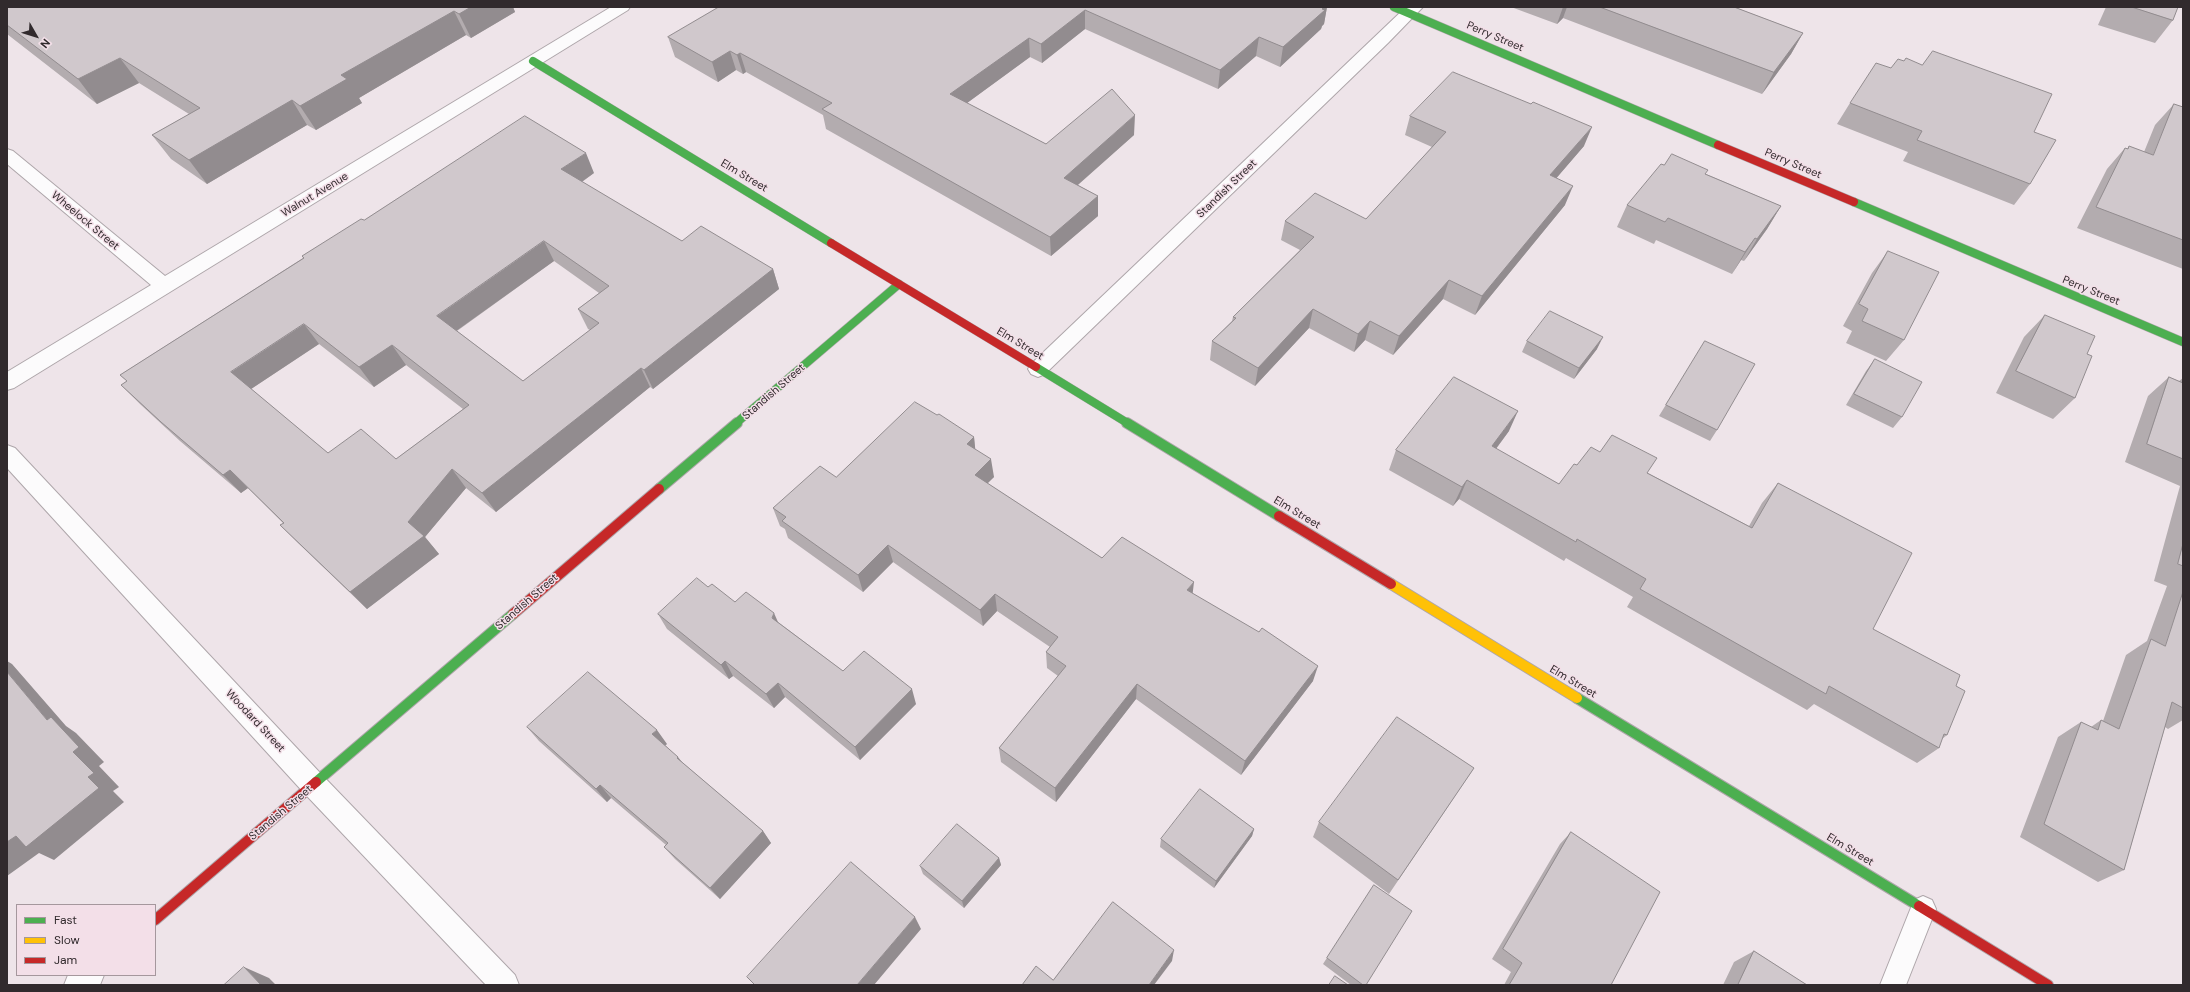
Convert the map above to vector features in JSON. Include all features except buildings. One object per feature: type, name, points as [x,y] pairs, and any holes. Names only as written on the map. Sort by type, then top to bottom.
[{"type":"street","name":"Walnut Avenue","points":[[7,382],[622,7]]},
{"type":"street","name":"Perry Street","points":[[1406,9],[2183,342]]},
{"type":"street","name":"Standish Street","points":[[1038,369],[1406,9]]},
{"type":"street","name":"Elm Street","points":[[533,61],[2048,985]]},
{"type":"street","name":"Wheelock Street","points":[[7,155],[164,286]]},
{"type":"street","name":"Standish Street","points":[[156,919],[899,284]]},
{"type":"street","name":"Woodard Street","points":[[7,454],[314,785],[505,985]]},
{"type":"street","points":[[78,985],[89,976]]},
{"type":"lane","points":[[1893,985],[1923,909]]},
{"type":"traffic: fast","points":[[1394,7],[1718,145]]},
{"type":"traffic: fast","points":[[533,61],[831,243]]},
{"type":"traffic: fast","points":[[1854,202],[2183,342]]},
{"type":"traffic: fast","points":[[659,489],[899,284]]},
{"type":"traffic: fast","points":[[1036,367],[1279,516]]},
{"type":"traffic: fast","points":[[316,782],[513,614]]},
{"type":"traffic: fast","points":[[1577,698],[1919,906]]},
{"type":"traffic: slow","points":[[1391,584],[1577,698]]},
{"type":"traffic: jam","points":[[1718,145],[1854,202]]},
{"type":"traffic: jam","points":[[831,243],[1036,367]]},
{"type":"traffic: jam","points":[[513,614],[659,489]]},
{"type":"traffic: jam","points":[[1279,516],[1391,584]]},
{"type":"traffic: jam","points":[[156,919],[316,782]]},
{"type":"traffic: jam","points":[[1919,906],[2048,985]]}]
